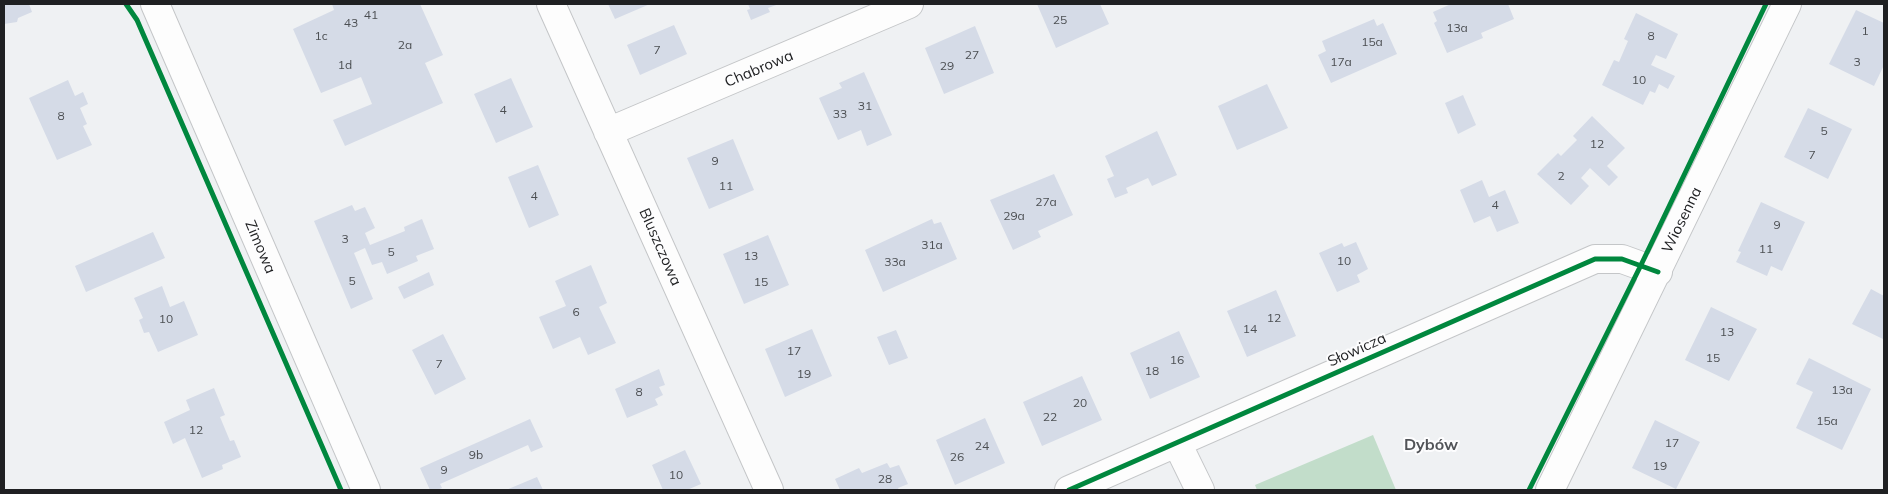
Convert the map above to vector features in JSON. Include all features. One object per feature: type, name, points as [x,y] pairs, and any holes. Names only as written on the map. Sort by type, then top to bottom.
[{"type":"street","name":"Zimowa","points":[[155,4],[366,490]]},
{"type":"street","name":"Bluszczowa","points":[[550,4],[769,490]]},
{"type":"street","name":"Chabrowa","points":[[608,132],[909,4]]},
{"type":"street","name":"Wiosenna","points":[[1550,490],[1658,272],[1787,4]]},
{"type":"street","name":"Słowicza","points":[[1069,490],[1595,259],[1622,259],[1658,272]]},
{"type":"street","points":[[1178,443],[1200,490]]},
{"type":"green space","points":[[1373,435],[1396,490],[1257,490],[1255,485]]},
{"type":"building","points":[[4,4],[29,4],[32,12],[18,18],[17,22],[4,24]]},
{"type":"building","points":[[332,4],[420,4],[443,55],[425,63],[443,103],[345,146],[333,120],[372,104],[361,77],[321,93],[293,29],[334,10]]},
{"type":"building","points":[[608,4],[650,4],[615,19]]},
{"type":"building","points":[[748,4],[779,4],[768,8],[770,12],[751,20],[747,10],[750,9]]},
{"type":"building","points":[[1037,4],[1100,4],[1109,24],[1056,48]]},
{"type":"building","points":[[1451,4],[1508,4],[1514,19],[1481,33],[1483,38],[1447,53],[1434,23],[1437,21],[1433,12]]},
{"type":"building","points":[[1856,10],[1884,23],[1884,65],[1874,86],[1829,64]]},
{"type":"building","points":[[1636,13],[1678,34],[1666,59],[1656,55],[1651,65],[1675,76],[1668,89],[1659,84],[1655,93],[1650,91],[1643,105],[1602,85],[1614,60],[1619,62],[1628,41],[1624,39]]},
{"type":"building","points":[[1374,19],[1377,26],[1383,23],[1397,54],[1331,83],[1318,55],[1326,51],[1322,41]]},
{"type":"building","points":[[674,25],[687,54],[640,75],[627,45]]},
{"type":"building","points":[[975,26],[994,73],[944,94],[925,48]]},
{"type":"building","points":[[864,72],[892,135],[867,146],[861,130],[838,140],[819,98],[842,88],[839,83]]},
{"type":"building","points":[[511,78],[533,127],[496,143],[474,94]]},
{"type":"building","points":[[68,80],[75,96],[83,92],[88,104],[80,108],[87,124],[83,126],[92,145],[57,160],[29,98]]},
{"type":"building","points":[[1267,84],[1288,128],[1237,150],[1218,106]]},
{"type":"building","points":[[1463,95],[1476,125],[1458,134],[1445,103]]},
{"type":"building","points":[[1808,108],[1852,129],[1828,179],[1784,157]]},
{"type":"building","points":[[1592,116],[1625,148],[1607,166],[1618,177],[1609,186],[1590,168],[1581,178],[1589,186],[1571,205],[1537,174],[1558,153],[1561,156],[1577,140],[1573,136]]},
{"type":"building","points":[[1157,131],[1177,175],[1152,186],[1148,178],[1126,188],[1128,193],[1115,198],[1107,179],[1114,176],[1105,156]]},
{"type":"building","points":[[733,139],[754,190],[709,209],[687,158]]},
{"type":"building","points":[[538,165],[559,215],[529,228],[508,177]]},
{"type":"building","points":[[1054,174],[1073,215],[1038,231],[1041,237],[1013,250],[990,200]]},
{"type":"building","points":[[1482,180],[1489,197],[1505,190],[1519,223],[1497,232],[1490,216],[1474,223],[1460,190]]},
{"type":"building","points":[[1761,202],[1805,222],[1782,271],[1771,266],[1767,276],[1736,262],[1741,252],[1738,251]]},
{"type":"building","points":[[352,205],[355,211],[365,207],[375,228],[365,233],[370,245],[405,231],[404,227],[422,219],[434,249],[416,256],[418,261],[387,274],[382,262],[372,265],[365,248],[354,253],[373,299],[351,309],[314,221]]},
{"type":"building","points":[[932,219],[934,224],[941,222],[957,259],[883,292],[865,250]]},
{"type":"building","points":[[153,232],[165,258],[86,292],[75,266]]},
{"type":"building","points":[[768,235],[789,285],[744,304],[723,254]]},
{"type":"building","points":[[1356,242],[1368,269],[1357,275],[1360,282],[1337,292],[1319,253],[1342,243],[1344,247]]},
{"type":"building","points":[[591,265],[607,303],[599,307],[616,343],[588,355],[580,337],[553,349],[539,317],[566,306],[555,281]]},
{"type":"building","points":[[429,272],[434,285],[404,299],[398,287]]},
{"type":"building","points":[[162,286],[170,307],[184,301],[198,335],[158,352],[149,332],[144,333],[139,320],[143,318],[134,298]]},
{"type":"building","points":[[1871,289],[1884,296],[1883,339],[1852,324]]},
{"type":"building","points":[[1276,290],[1296,336],[1247,357],[1227,311]]},
{"type":"building","points":[[1711,307],[1757,329],[1729,381],[1685,360]]},
{"type":"building","points":[[812,329],[832,376],[785,397],[765,349]]},
{"type":"building","points":[[896,330],[908,358],[889,365],[877,337]]},
{"type":"building","points":[[1179,331],[1200,377],[1150,399],[1130,353]]},
{"type":"building","points":[[443,334],[466,379],[435,395],[412,350]]},
{"type":"building","points":[[1809,358],[1871,389],[1842,450],[1796,428],[1813,392],[1796,384]]},
{"type":"building","points":[[659,369],[665,385],[659,387],[663,395],[655,399],[658,405],[627,418],[615,389]]},
{"type":"building","points":[[1082,376],[1102,420],[1042,446],[1023,402]]},
{"type":"building","points":[[214,388],[225,415],[220,417],[230,441],[234,440],[241,457],[222,465],[223,469],[202,478],[185,438],[173,444],[164,422],[190,410],[186,400]]},
{"type":"building","points":[[985,418],[1005,463],[955,485],[936,440]]},
{"type":"building","points":[[530,419],[543,447],[531,452],[528,445],[440,484],[442,488],[430,490],[420,468]]},
{"type":"building","points":[[1655,420],[1700,442],[1676,489],[1632,468]]},
{"type":"building","points":[[685,450],[701,484],[687,490],[663,490],[652,465]]},
{"type":"building","points":[[887,463],[890,468],[899,465],[908,484],[898,488],[899,490],[840,490],[835,479],[859,468],[862,473]]},
{"type":"building","points":[[537,477],[543,490],[506,490]]},
{"type":"cycle path","points":[[126,4],[137,20],[341,490]]},
{"type":"cycle path","points":[[1529,490],[1641,265],[1766,4]]},
{"type":"cycle path","points":[[1069,490],[1595,259],[1622,259],[1658,272]]},
{"type":"district","name":"Dybów","points":[[1431,445]]}]
